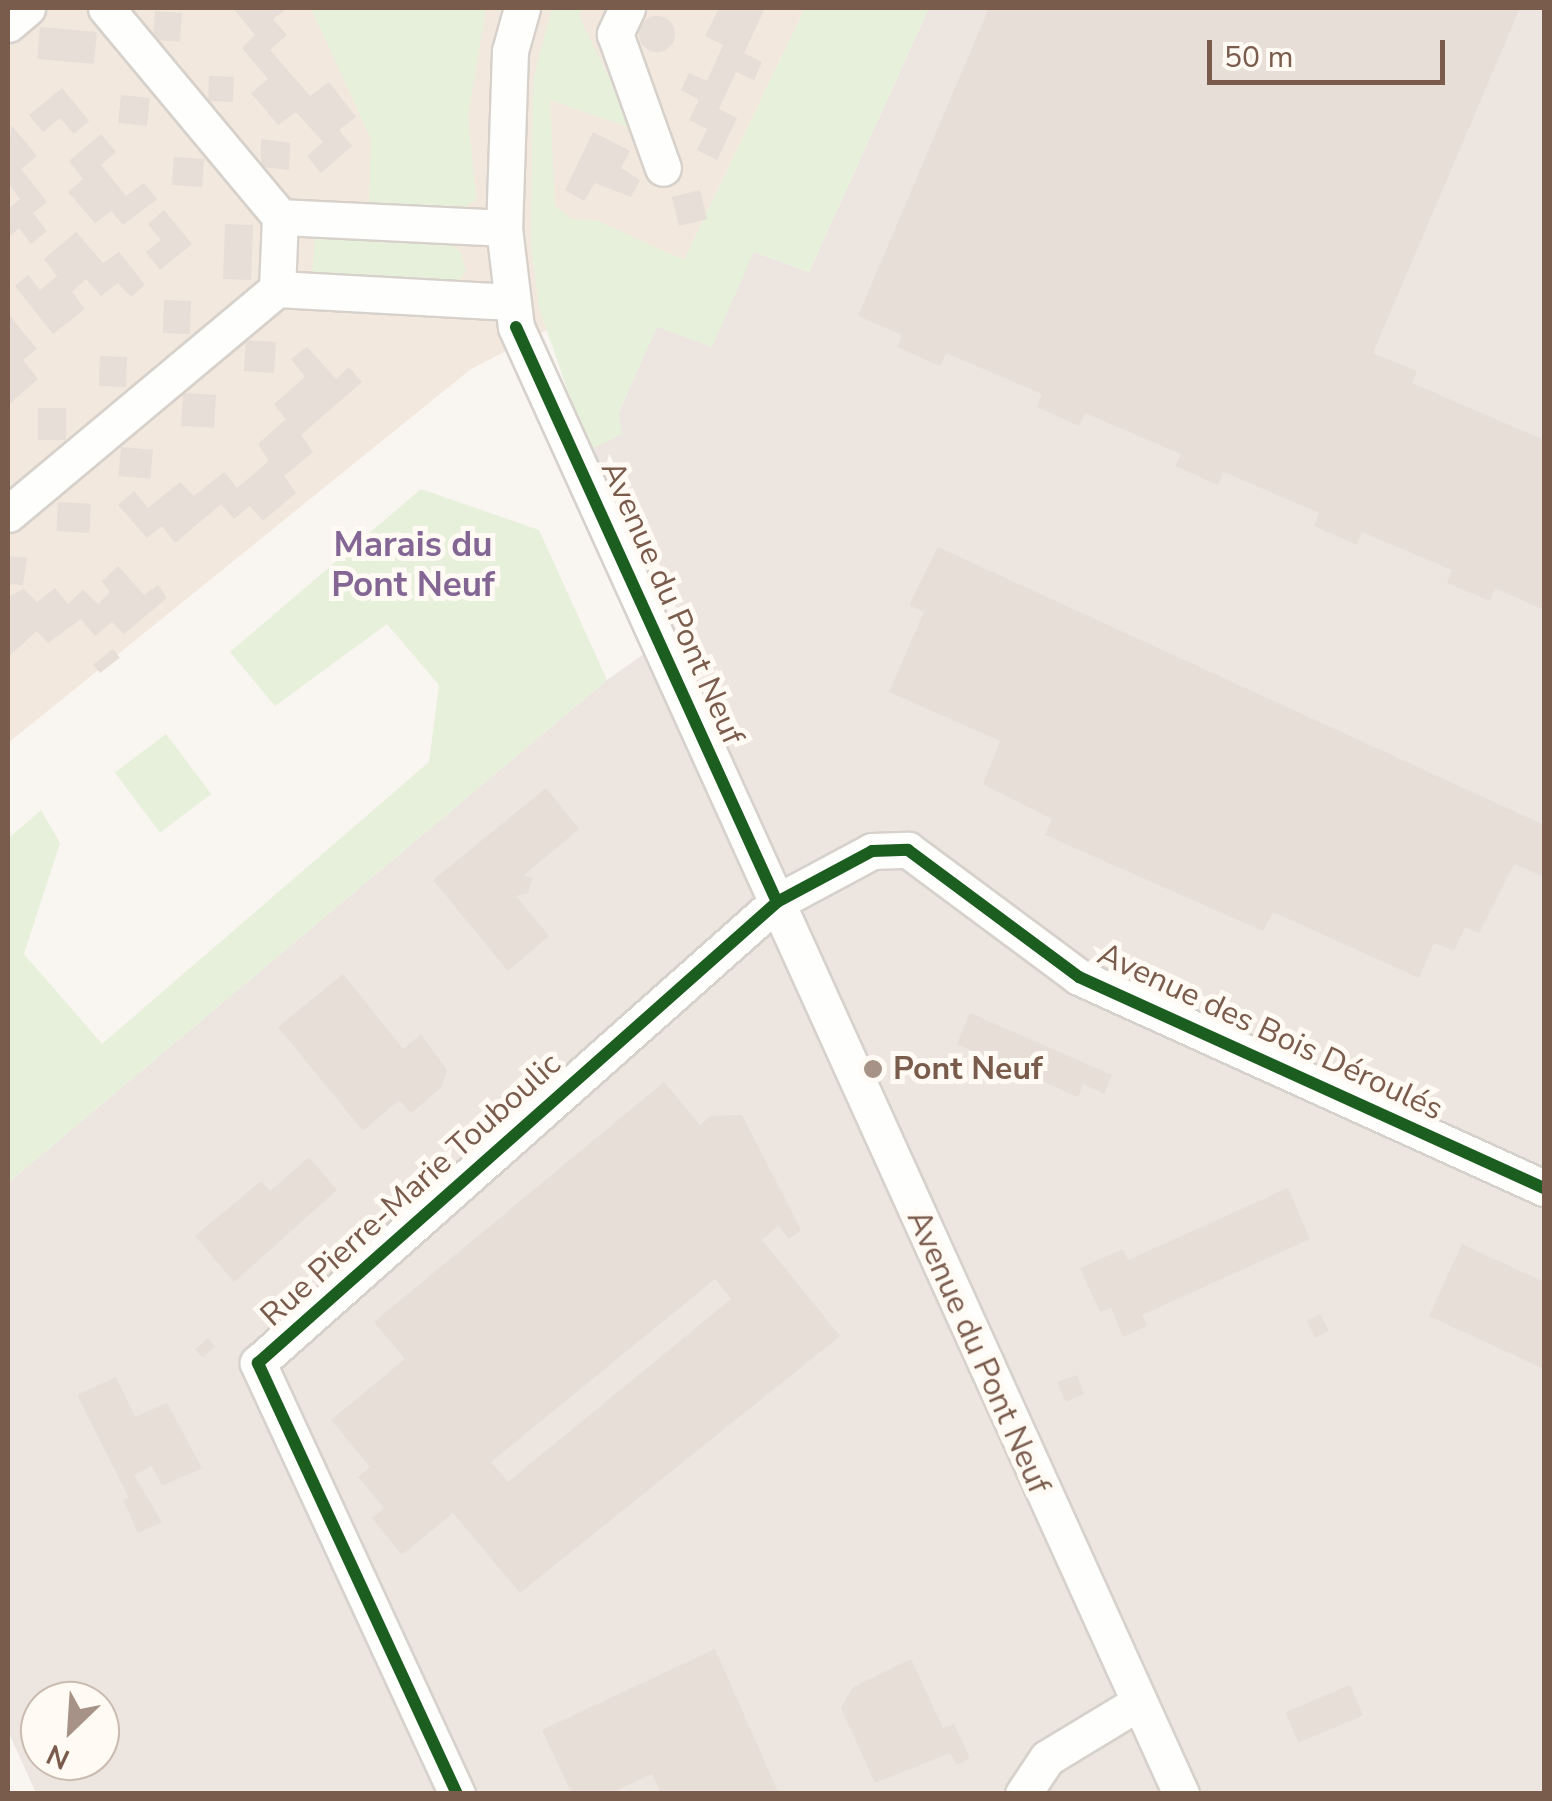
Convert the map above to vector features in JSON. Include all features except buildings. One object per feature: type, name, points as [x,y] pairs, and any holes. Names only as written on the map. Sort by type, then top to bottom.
[{"type":"street","points":[[8,24],[27,8]]},
{"type":"street","points":[[106,8],[280,217],[277,289]]},
{"type":"street","name":"Avenue du Pont Neuf","points":[[522,8],[510,51],[504,228],[516,327],[1136,1704],[1181,1794]]},
{"type":"street","points":[[627,8],[615,34],[662,168]]},
{"type":"street","points":[[280,217],[504,228]]},
{"type":"street","points":[[8,514],[277,289],[512,302]]},
{"type":"street","name":"Avenue des Bois Déroulés","points":[[777,902],[872,850],[908,850],[1079,977],[1544,1188]]},
{"type":"street","name":"Rue Pierre-Marie Touboulic","points":[[457,1794],[258,1363],[777,902]]},
{"type":"street","points":[[1022,1794],[1047,1758],[1136,1704]]},
{"type":"shaded area","points":[[8,8],[805,8],[684,260],[471,369],[8,743]]},
{"type":"shaded area","points":[[929,8],[1544,8],[1544,1793],[36,1793],[31,1781],[120,1781],[120,1681],[20,1681],[20,1758],[8,1731],[8,1183],[607,680],[686,624],[588,451],[619,412],[657,326],[754,252],[809,272]]},
{"type":"green space","points":[[311,8],[486,8],[468,116],[476,200],[458,212],[369,203],[371,139]]},
{"type":"green space","points":[[552,8],[583,8],[579,16],[634,129],[550,100],[555,206],[571,219],[598,221],[684,260],[805,8],[929,8],[809,272],[754,252],[712,347],[657,327],[619,412],[622,434],[588,451],[539,307],[531,246],[533,80]]},
{"type":"green space","points":[[315,233],[443,239],[460,251],[466,271],[458,283],[312,280]]},
{"type":"green space","points":[[421,489],[539,530],[607,680],[8,1183],[8,839],[41,810],[60,843],[24,954],[102,1044],[429,762],[439,685],[387,624],[275,706],[230,652]]},
{"type":"green space","points":[[166,734],[211,794],[160,832],[115,773]]},
{"type":"cycle path","points":[[516,327],[777,902]]},
{"type":"cycle path","points":[[457,1794],[258,1363],[777,902],[872,851],[908,850],[1079,977],[1544,1188]]},
{"type":"place","name":"Pont Neuf","points":[[873,1069]]},
{"type":"district","name":"Marais du Pont Neuf","points":[[413,565]]}]
